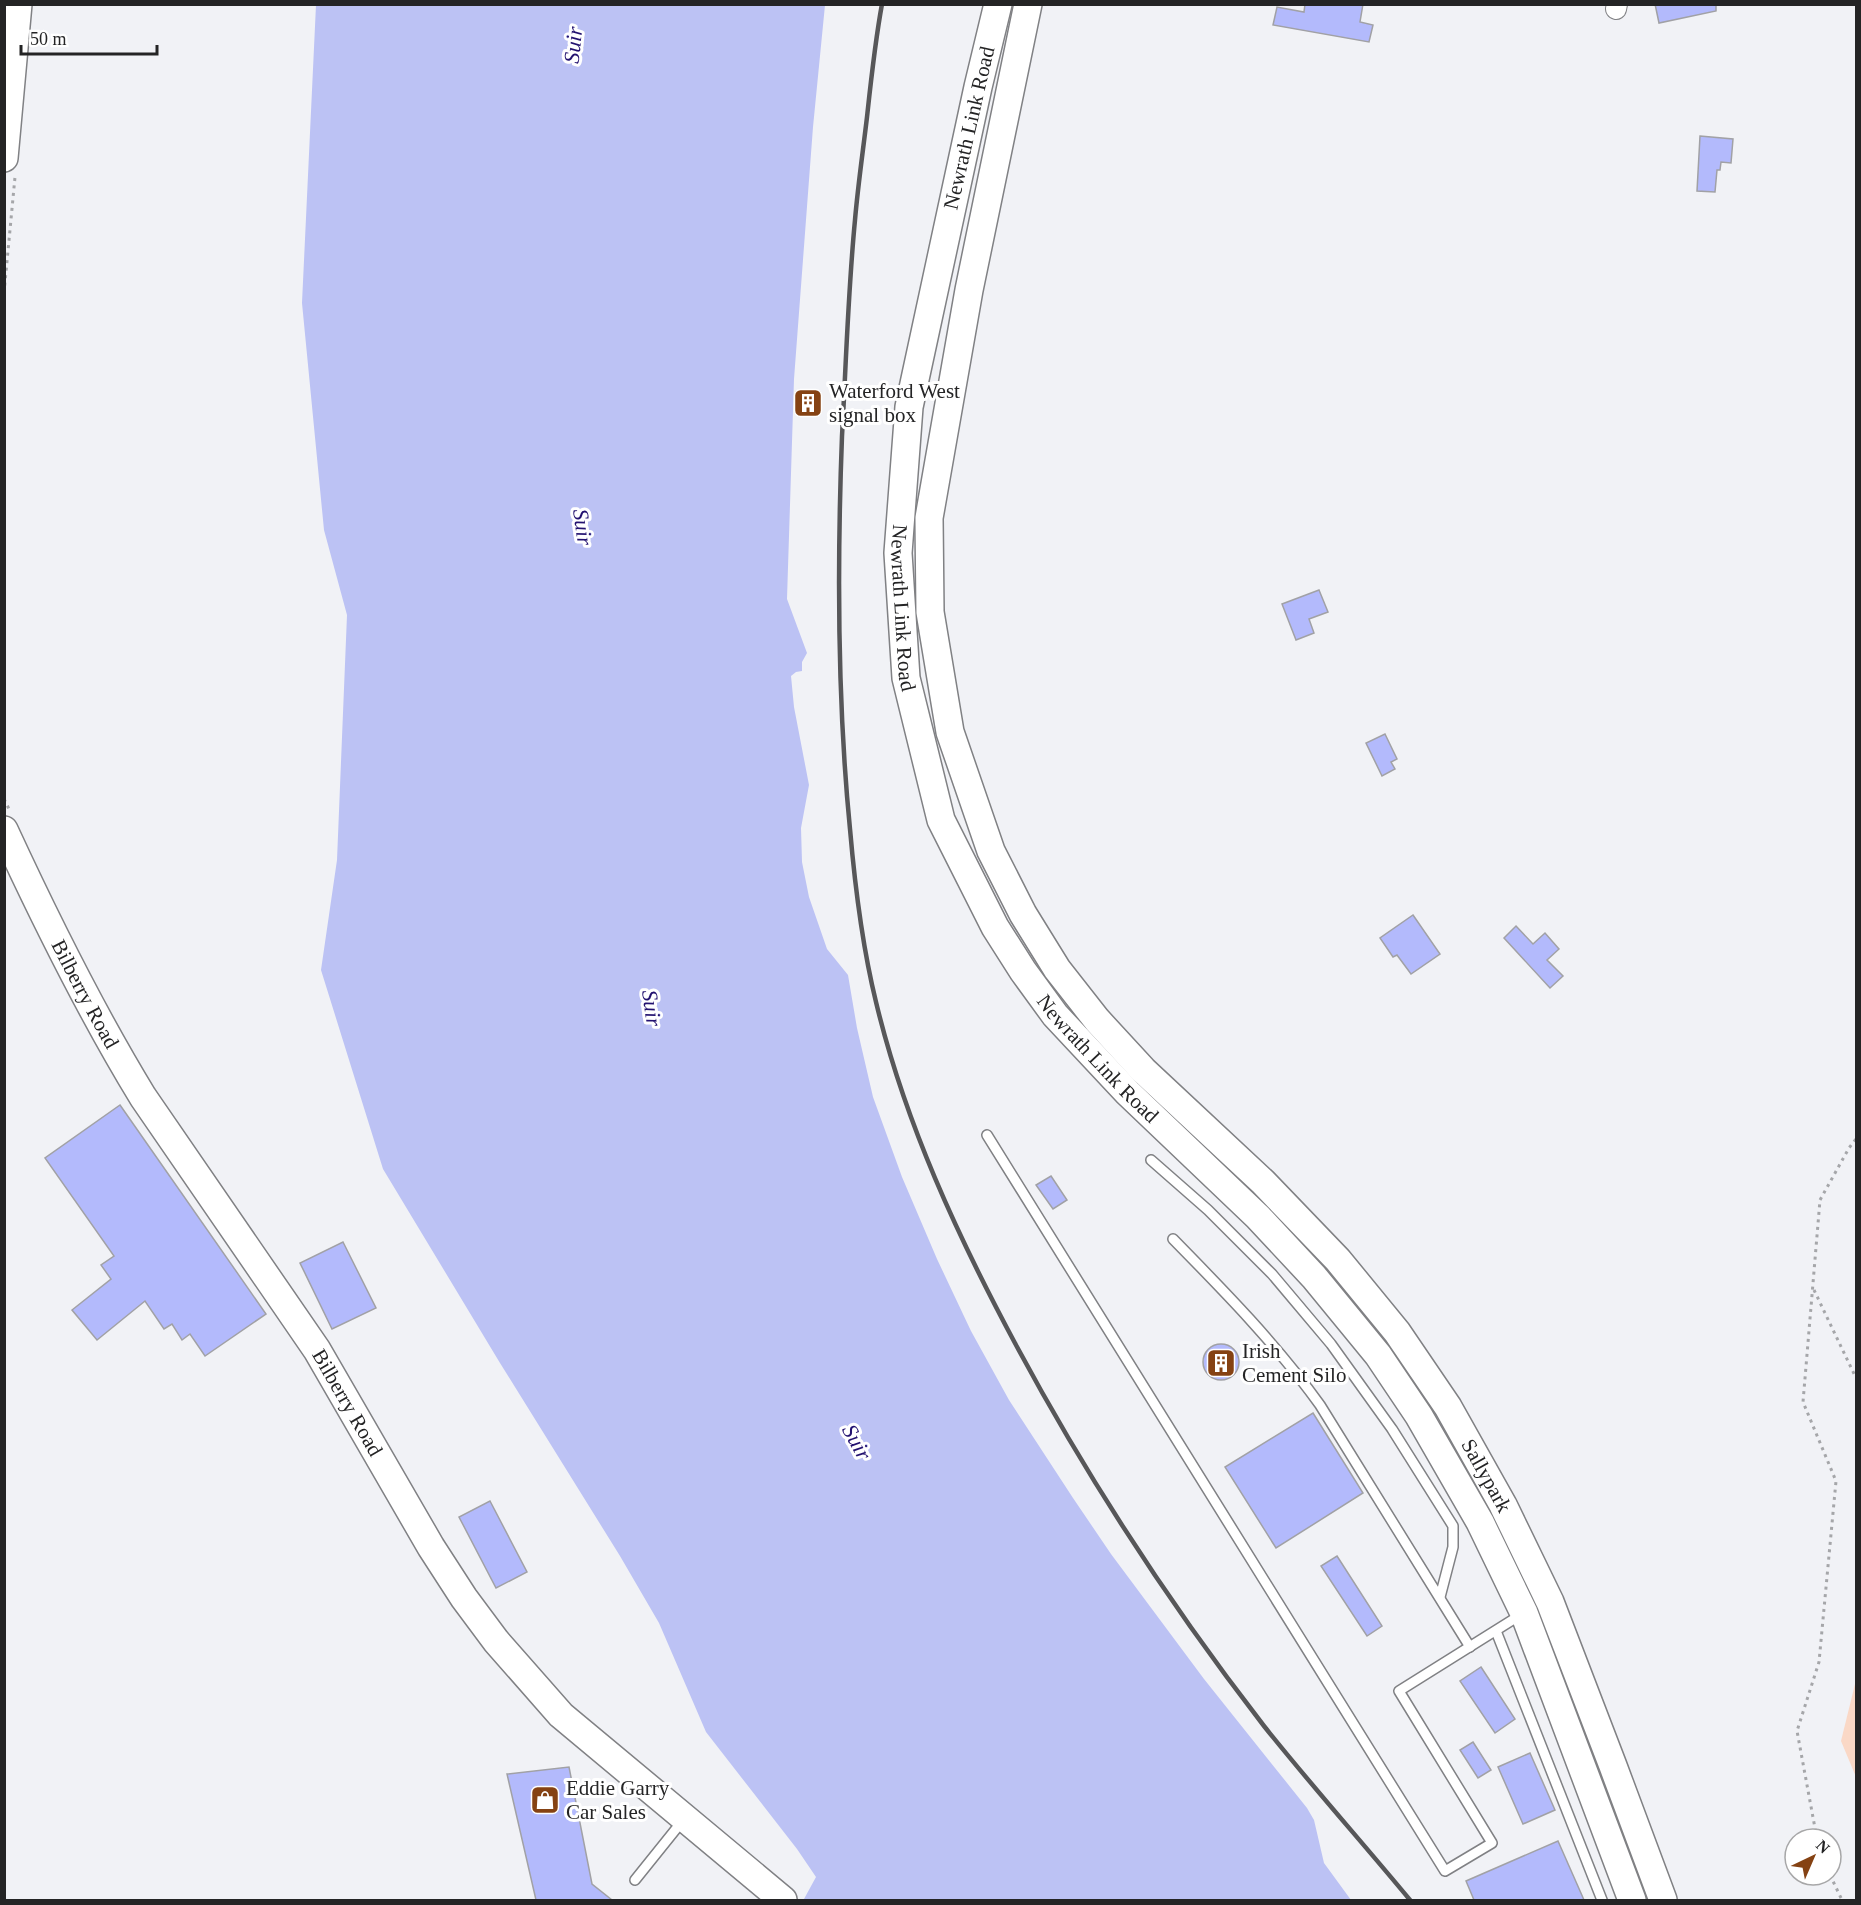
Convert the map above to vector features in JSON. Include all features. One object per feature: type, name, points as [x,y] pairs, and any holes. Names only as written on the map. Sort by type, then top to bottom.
[{"type":"main road","points":[[4,158],[18,4]]},
{"type":"main road","name":"Newrath Link Road","points":[[998,4],[909,406],[898,553],[906,678],[941,820],[995,927],[1038,992],[1062,1023],[1102,1067],[1173,1136]]},
{"type":"main road","name":"Newrath Link Road","points":[[1028,4],[969,290],[929,518],[930,612],[950,732],[991,851],[1023,914],[1057,969],[1097,1020],[1143,1070],[1196,1120]]},
{"type":"main road","name":"Bilberry Road","points":[[4,830],[94,1014],[117,1055],[143,1097],[317,1350],[431,1547],[464,1598],[519,1670],[561,1715],[783,1900]]},
{"type":"main road","name":"Sallypark","points":[[1196,1120],[1291,1210],[1338,1260],[1397,1332],[1469,1443],[1503,1505],[1632,1900]]},
{"type":"main road","name":"Sallypark","points":[[1173,1136],[1289,1250],[1334,1300],[1404,1392],[1448,1463],[1480,1522],[1537,1607],[1613,1766],[1663,1900]]},
{"type":"lane","points":[[987,1135],[1445,1871],[1492,1843],[1399,1690],[1537,1607]]},
{"type":"lane","points":[[1151,1160],[1208,1210],[1272,1274],[1331,1344],[1392,1429],[1453,1526],[1453,1547],[1440,1597]]},
{"type":"lane","points":[[1173,1239],[1245,1313],[1303,1381],[1470,1647]]},
{"type":"lane","points":[[1497,1631],[1602,1900]]},
{"type":"lane","points":[[634,1880],[686,1817]]},
{"type":"path","points":[[1815,1827],[1797,1731],[1819,1662],[1836,1481],[1803,1402],[1820,1200],[1849,1148],[1857,1139]]},
{"type":"path","points":[[1813,1289],[1857,1378]]},
{"type":"shaded area","points":[[1856,1680],[1856,1777],[1841,1741]]},
{"type":"water","name":"Suir","points":[[316,5],[825,5],[813,127],[794,379],[787,599],[807,653],[802,662],[802,671],[791,676],[794,707],[809,785],[801,828],[802,862],[809,897],[827,949],[848,975],[857,1028],[873,1097],[902,1177],[971,1331],[1009,1400],[1111,1554],[1204,1679],[1307,1808],[1314,1820],[1324,1863],[1351,1900],[805,1900],[816,1877],[706,1732],[659,1623],[383,1169],[321,970],[337,860],[347,615],[324,530],[302,303]]},
{"type":"building","points":[[1305,4],[1363,4],[1360,22],[1373,25],[1369,42],[1273,25],[1277,7],[1304,12]]},
{"type":"building","points":[[1655,4],[1716,4],[1716,11],[1659,23]]},
{"type":"building","points":[[1700,136],[1733,139],[1731,163],[1721,162],[1720,170],[1717,170],[1715,192],[1697,191]]},
{"type":"building","name":"Waterford West signal box","points":[[801,390],[817,393],[816,416],[799,414]]},
{"type":"building","points":[[1319,590],[1328,612],[1309,619],[1314,633],[1296,640],[1282,604]]},
{"type":"building","points":[[1385,734],[1397,759],[1391,762],[1395,769],[1382,776],[1366,743]]},
{"type":"building","points":[[1413,915],[1440,954],[1411,974],[1397,955],[1393,957],[1380,938]]},
{"type":"building","points":[[1516,926],[1533,944],[1545,933],[1559,949],[1547,960],[1563,976],[1550,988],[1504,938]]},
{"type":"building","points":[[120,1105],[266,1314],[205,1356],[190,1334],[182,1340],[172,1324],[164,1329],[145,1301],[97,1340],[72,1310],[111,1279],[101,1265],[114,1256],[45,1158]]},
{"type":"building","points":[[1051,1176],[1067,1200],[1053,1209],[1036,1185]]},
{"type":"building","points":[[343,1242],[376,1308],[332,1329],[300,1263]]},
{"type":"building","name":"Irish Cement Silo","points":[[1221,1344],[1234,1349],[1239,1362],[1234,1375],[1221,1380],[1208,1375],[1203,1362],[1208,1349]]},
{"type":"building","points":[[1313,1413],[1363,1493],[1276,1548],[1225,1467]]},
{"type":"building","points":[[490,1501],[527,1572],[496,1588],[459,1517]]},
{"type":"building","points":[[1337,1556],[1382,1626],[1367,1636],[1321,1566]]},
{"type":"building","points":[[1481,1667],[1515,1719],[1495,1733],[1460,1681]]},
{"type":"building","points":[[1473,1742],[1491,1770],[1478,1778],[1460,1750]]},
{"type":"building","points":[[1530,1753],[1555,1810],[1523,1824],[1498,1767]]},
{"type":"building","points":[[569,1767],[592,1884],[612,1900],[536,1900],[507,1774]]},
{"type":"building","points":[[1558,1841],[1584,1900],[1474,1900],[1466,1881]]},
{"type":"railway","points":[[882,4],[873,61],[855,220],[842,436],[839,583],[840,682],[854,872],[867,959],[888,1047],[918,1135],[954,1221],[1016,1345],[1072,1444],[1132,1541],[1230,1681],[1282,1748],[1410,1900]]},
{"type":"place","name":"Waterford West signal box","points":[[808,403]]},
{"type":"place","name":"Irish Cement Silo","points":[[1221,1363]]},
{"type":"place","name":"Eddie Garry Car Sales","points":[[545,1800]]}]
